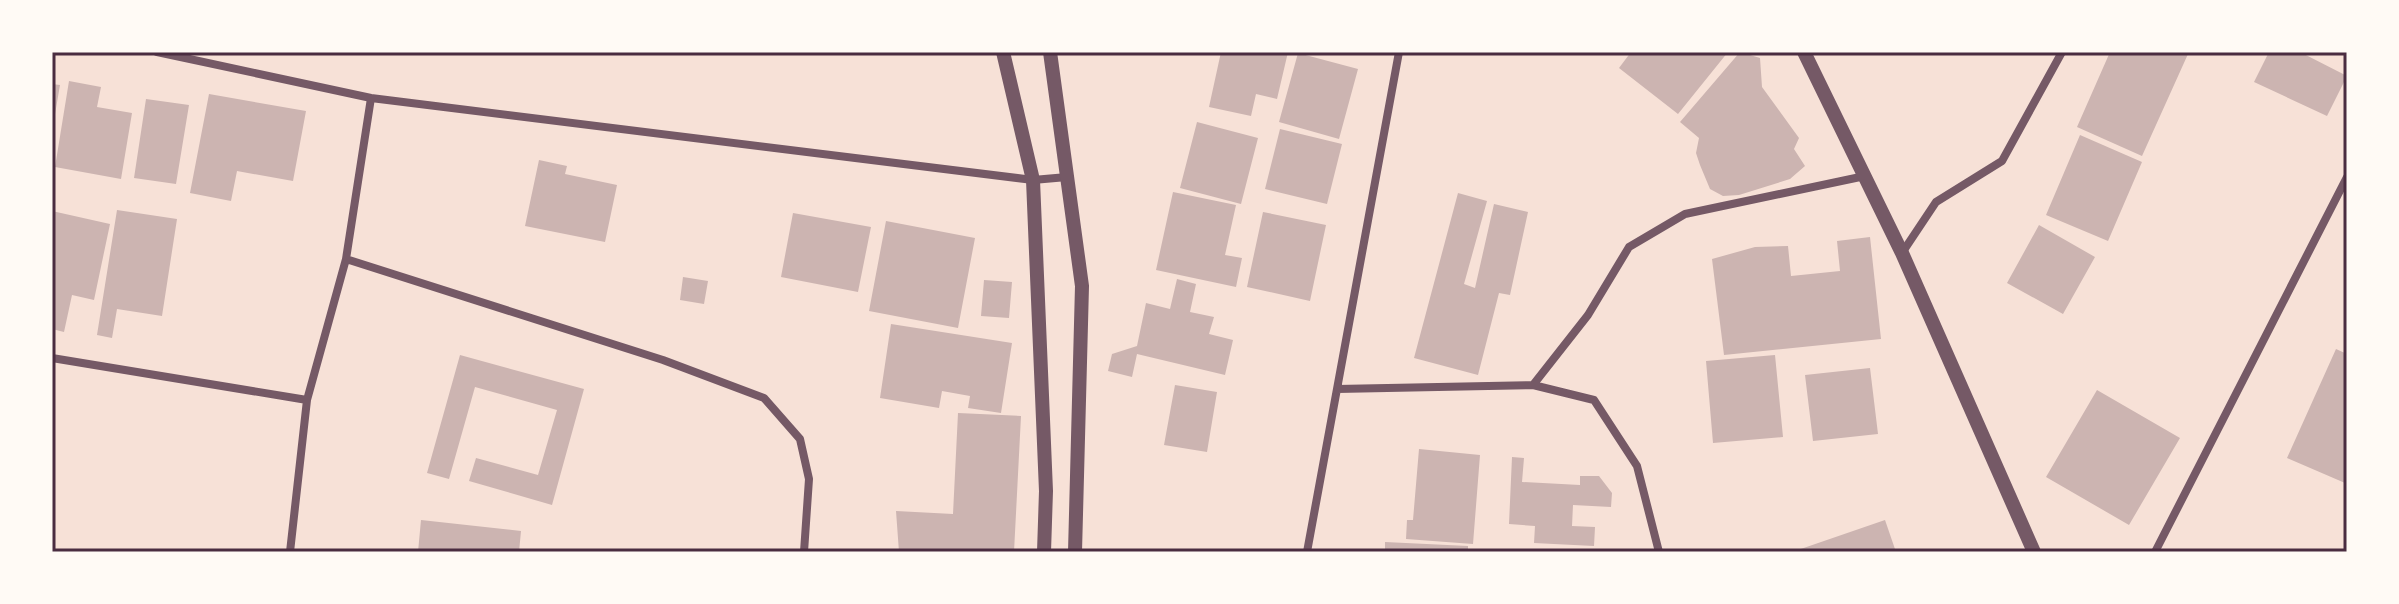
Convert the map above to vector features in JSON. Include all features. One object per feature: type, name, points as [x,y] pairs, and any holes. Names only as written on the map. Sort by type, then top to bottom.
[{"type":"street","points":[[157,52],[371,98],[1033,180],[1067,177]]},
{"type":"street","points":[[1003,52],[1033,180],[1046,491],[1044,552]]},
{"type":"street","points":[[1050,52],[1082,286],[1075,552]]},
{"type":"street","points":[[1307,552],[1399,52]]},
{"type":"street","points":[[1804,52],[1902,253],[2034,552]]},
{"type":"street","points":[[1902,253],[1936,202],[2002,161],[2062,52]]},
{"type":"street","points":[[290,552],[307,400],[346,259],[371,98]]},
{"type":"street","points":[[1533,385],[1588,315],[1629,247],[1685,214],[1865,176]]},
{"type":"street","points":[[2155,552],[2347,177]]},
{"type":"street","points":[[346,259],[663,360],[764,398],[800,439],[809,479],[804,552]]},
{"type":"street","points":[[52,358],[307,400]]},
{"type":"street","points":[[1337,389],[1533,385],[1594,400],[1637,466],[1659,552]]},
{"type":"building","points":[[1221,52],[1288,52],[1277,99],[1256,94],[1251,116],[1209,107]]},
{"type":"building","points":[[1631,52],[1728,52],[1678,114],[1619,68]]},
{"type":"building","points":[[1740,52],[1760,58],[1762,87],[1799,138],[1794,149],[1805,166],[1790,179],[1739,195],[1723,196],[1710,189],[1700,165],[1696,153],[1699,138],[1680,122]]},
{"type":"building","points":[[2110,52],[2188,54],[2142,156],[2077,127]]},
{"type":"building","points":[[2269,52],[2300,52],[2347,76],[2327,116],[2254,82]]},
{"type":"building","points":[[1298,53],[1358,69],[1339,139],[1279,122]]},
{"type":"building","points":[[69,81],[101,87],[97,107],[132,113],[121,179],[55,167]]},
{"type":"building","points":[[52,84],[60,85],[54,120],[52,120]]},
{"type":"building","points":[[209,94],[306,111],[293,181],[237,171],[231,201],[190,193]]},
{"type":"building","points":[[146,99],[189,105],[176,184],[134,178]]},
{"type":"building","points":[[1197,122],[1258,138],[1241,204],[1180,188]]},
{"type":"building","points":[[1280,129],[1342,144],[1327,204],[1265,189]]},
{"type":"building","points":[[2080,135],[2142,162],[2108,241],[2046,215]]},
{"type":"building","points":[[539,160],[567,166],[565,174],[617,185],[605,242],[525,226]]},
{"type":"building","points":[[1173,192],[1236,205],[1225,255],[1242,258],[1236,287],[1156,270]]},
{"type":"building","points":[[1458,193],[1487,201],[1464,284],[1475,288],[1494,204],[1528,212],[1510,295],[1499,293],[1478,375],[1414,358]]},
{"type":"building","points":[[117,210],[177,219],[162,316],[117,309],[112,338],[97,335]]},
{"type":"building","points":[[52,211],[110,224],[94,300],[72,295],[64,332],[52,329]]},
{"type":"building","points":[[1263,212],[1326,225],[1310,301],[1247,287]]},
{"type":"building","points":[[793,213],[871,227],[858,292],[781,277]]},
{"type":"building","points":[[886,221],[975,238],[958,328],[869,311]]},
{"type":"building","points":[[2039,225],[2095,257],[2063,314],[2007,283]]},
{"type":"building","points":[[1870,237],[1881,339],[1724,355],[1712,259],[1755,247],[1788,246],[1791,276],[1840,271],[1837,241]]},
{"type":"building","points":[[683,277],[708,281],[704,304],[680,300]]},
{"type":"building","points":[[1177,279],[1196,284],[1190,312],[1214,317],[1209,334],[1233,340],[1225,375],[1137,354],[1132,377],[1108,371],[1112,354],[1137,346],[1146,303],[1170,309]]},
{"type":"building","points":[[984,280],[1012,282],[1009,318],[981,316]]},
{"type":"building","points":[[891,324],[1012,343],[1001,413],[968,408],[970,396],[942,391],[939,408],[880,398]]},
{"type":"building","points":[[2336,349],[2347,354],[2345,483],[2287,458]]},
{"type":"building","points":[[460,355],[584,389],[552,505],[469,481],[476,458],[538,475],[557,410],[475,387],[449,479],[427,473]]},
{"type":"building","points":[[1775,355],[1783,437],[1713,443],[1706,361]]},
{"type":"building","points":[[1870,368],[1878,434],[1813,441],[1805,375]]},
{"type":"building","points":[[1175,385],[1217,392],[1207,452],[1164,445]]},
{"type":"building","points":[[2097,390],[2180,438],[2129,525],[2046,477]]},
{"type":"building","points":[[958,413],[1021,416],[1014,552],[899,552],[896,511],[953,514]]},
{"type":"building","points":[[1419,449],[1480,455],[1473,544],[1406,539],[1407,520],[1413,520]]},
{"type":"building","points":[[1512,457],[1524,458],[1522,482],[1580,485],[1580,476],[1599,476],[1612,493],[1611,507],[1573,505],[1572,526],[1595,527],[1594,546],[1534,543],[1535,526],[1509,524]]},
{"type":"building","points":[[421,520],[521,531],[519,552],[418,552]]},
{"type":"building","points":[[1885,520],[1896,552],[1792,552]]},
{"type":"building","points":[[1385,542],[1468,546],[1468,552],[1385,552]]}]
